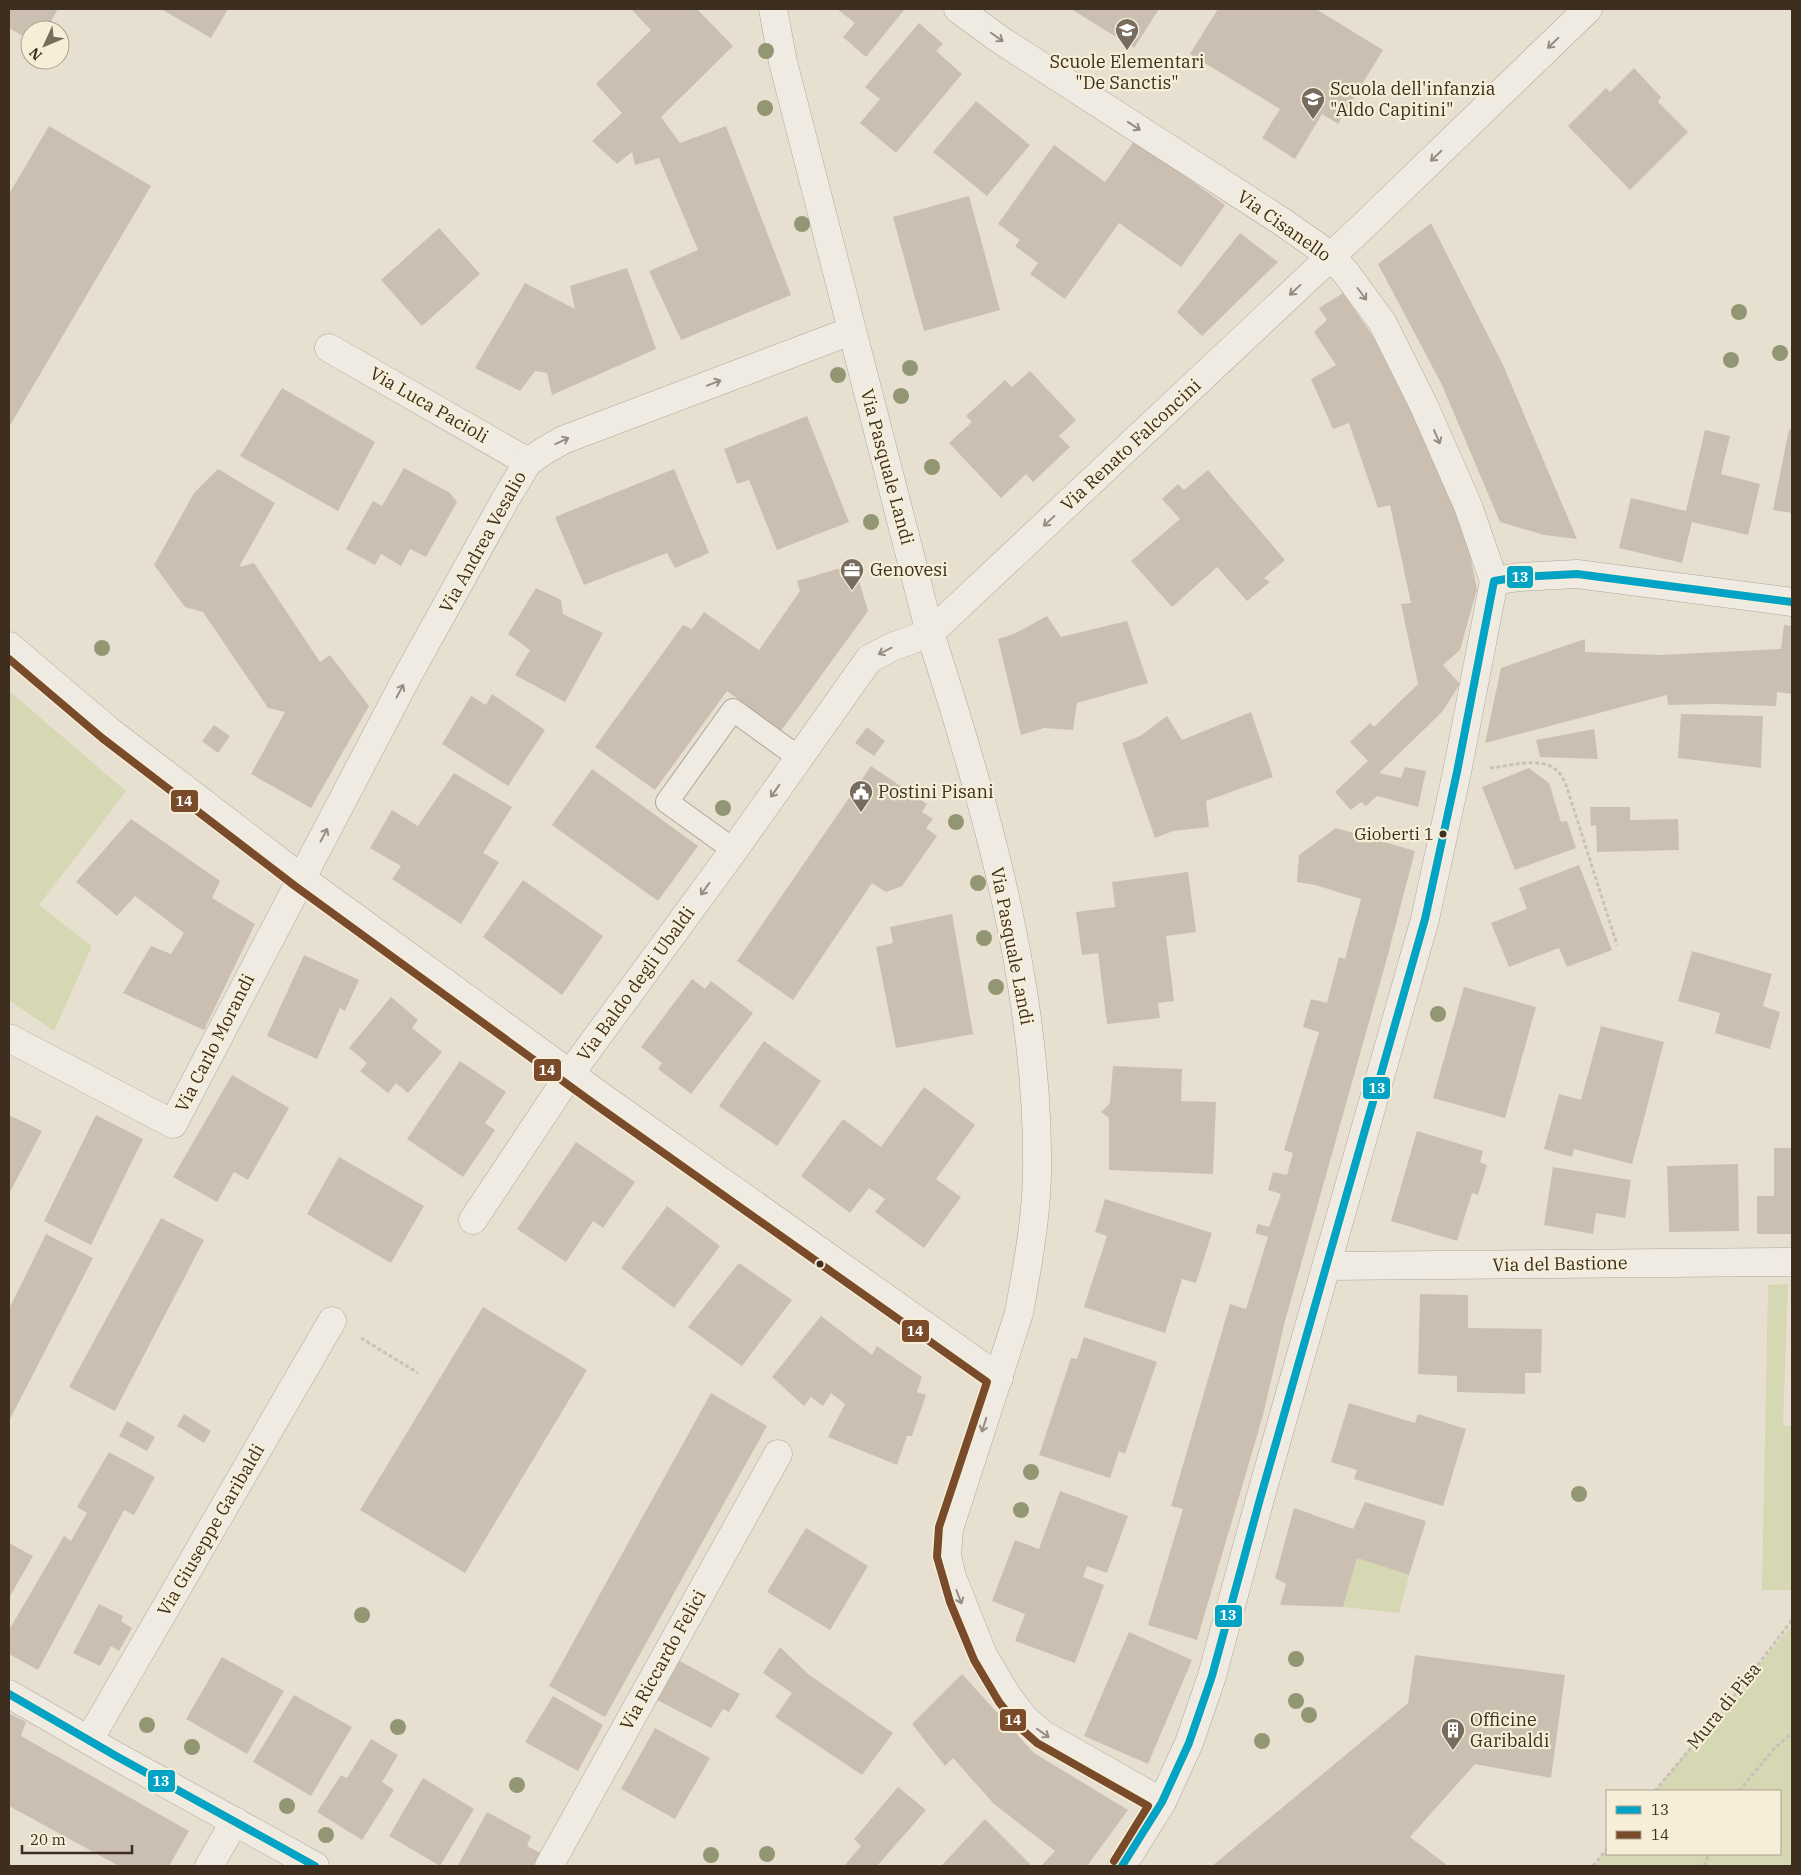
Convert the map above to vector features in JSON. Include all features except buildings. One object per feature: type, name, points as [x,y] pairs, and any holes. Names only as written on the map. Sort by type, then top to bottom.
[{"type":"street","name":"Via Pasquale Landi","points":[[773,9],[783,62],[930,633],[954,706],[1007,900],[1030,1048],[1034,1087],[1037,1176],[1033,1224],[1019,1313],[949,1529],[947,1556],[959,1598],[983,1655],[1008,1697],[1024,1718],[1042,1734],[1162,1802]]},
{"type":"street","name":"Via Cisanello","points":[[958,9],[1000,39],[1281,221],[1331,256],[1382,322],[1424,406],[1468,506],[1494,581]]},
{"type":"street","name":"Via Renato Falconcini","points":[[930,633],[1331,256],[1588,9]]},
{"type":"street","name":"Via Andrea Vesalio","points":[[301,878],[407,677],[528,462],[563,440],[851,331]]},
{"type":"street","name":"Via Luca Pacioli","points":[[329,348],[528,462]]},
{"type":"street","points":[[1122,1866],[1162,1802],[1189,1743],[1212,1676],[1260,1499],[1424,919],[1457,772],[1494,581],[1519,577],[1577,574],[1792,602]]},
{"type":"street","name":"Via Baldo degli Ubaldi","points":[[473,1220],[570,1074],[734,850],[869,658],[930,633]]},
{"type":"street","points":[[9,646],[108,730],[301,878],[570,1074],[999,1378]]},
{"type":"street","name":"Via Carlo Morandi","points":[[9,1038],[173,1124],[301,878]]},
{"type":"street","name":"Via del Bastione","points":[[1327,1266],[1792,1262]]},
{"type":"street","name":"Via Giuseppe Garibaldi","points":[[89,1740],[332,1321]]},
{"type":"street","name":"Via Riccardo Felici","points":[[549,1866],[778,1454]]},
{"type":"street","points":[[9,1694],[315,1866]]},
{"type":"street","points":[[209,1866],[235,1821]]},
{"type":"lane","points":[[734,850],[667,802],[733,710],[798,757]]},
{"type":"path","points":[[1457,772],[1527,764],[1545,764],[1561,774],[1570,794],[1617,945]]},
{"type":"path","points":[[332,1321],[418,1372]]},
{"type":"path","name":"Mura di Pisa","points":[[1656,1790],[1733,1697],[1792,1620]]},
{"type":"path","points":[[1740,1790],[1774,1749],[1792,1733]]},
{"type":"path","points":[[1593,1866],[1606,1850]]},
{"type":"green space","points":[[9,691],[126,791],[39,905],[92,946],[54,1031],[9,1000]]},
{"type":"green space","points":[[1788,1284],[1783,1426],[1792,1425],[1792,1590],[1762,1590],[1768,1285]]},
{"type":"green space","points":[[1357,1558],[1409,1575],[1399,1613],[1343,1607]]},
{"type":"green space","points":[[1792,1625],[1792,1866],[1594,1866],[1606,1851],[1606,1855],[1781,1855],[1781,1790],[1656,1790]]},
{"type":"transit line","name":"13","points":[[1122,1866],[1162,1802],[1189,1743],[1212,1676],[1260,1499],[1425,919],[1457,772],[1494,581],[1519,577],[1577,574],[1792,602]]},
{"type":"transit line","name":"14","points":[[9,659],[102,738],[295,886],[593,1103],[987,1382],[939,1527],[937,1557],[950,1602],[974,1660],[999,1702],[1017,1725],[1037,1743],[1148,1806],[1114,1861]]},
{"type":"transit line","name":"13","points":[[9,1694],[116,1756],[315,1866]]},
{"type":"place","name":"Scuole Elementari \"De Sanctis\"","points":[[1127,51]]},
{"type":"place","name":"Scuola dell'infanzia \"Aldo Capitini\"","points":[[1313,120]]},
{"type":"place","name":"Genovesi","points":[[852,591]]},
{"type":"place","name":"Postini Pisani","points":[[861,813]]},
{"type":"place","name":"Gioberti 1","points":[[1443,834]]},
{"type":"place","name":"Officine Garibaldi","points":[[1453,1751]]}]
